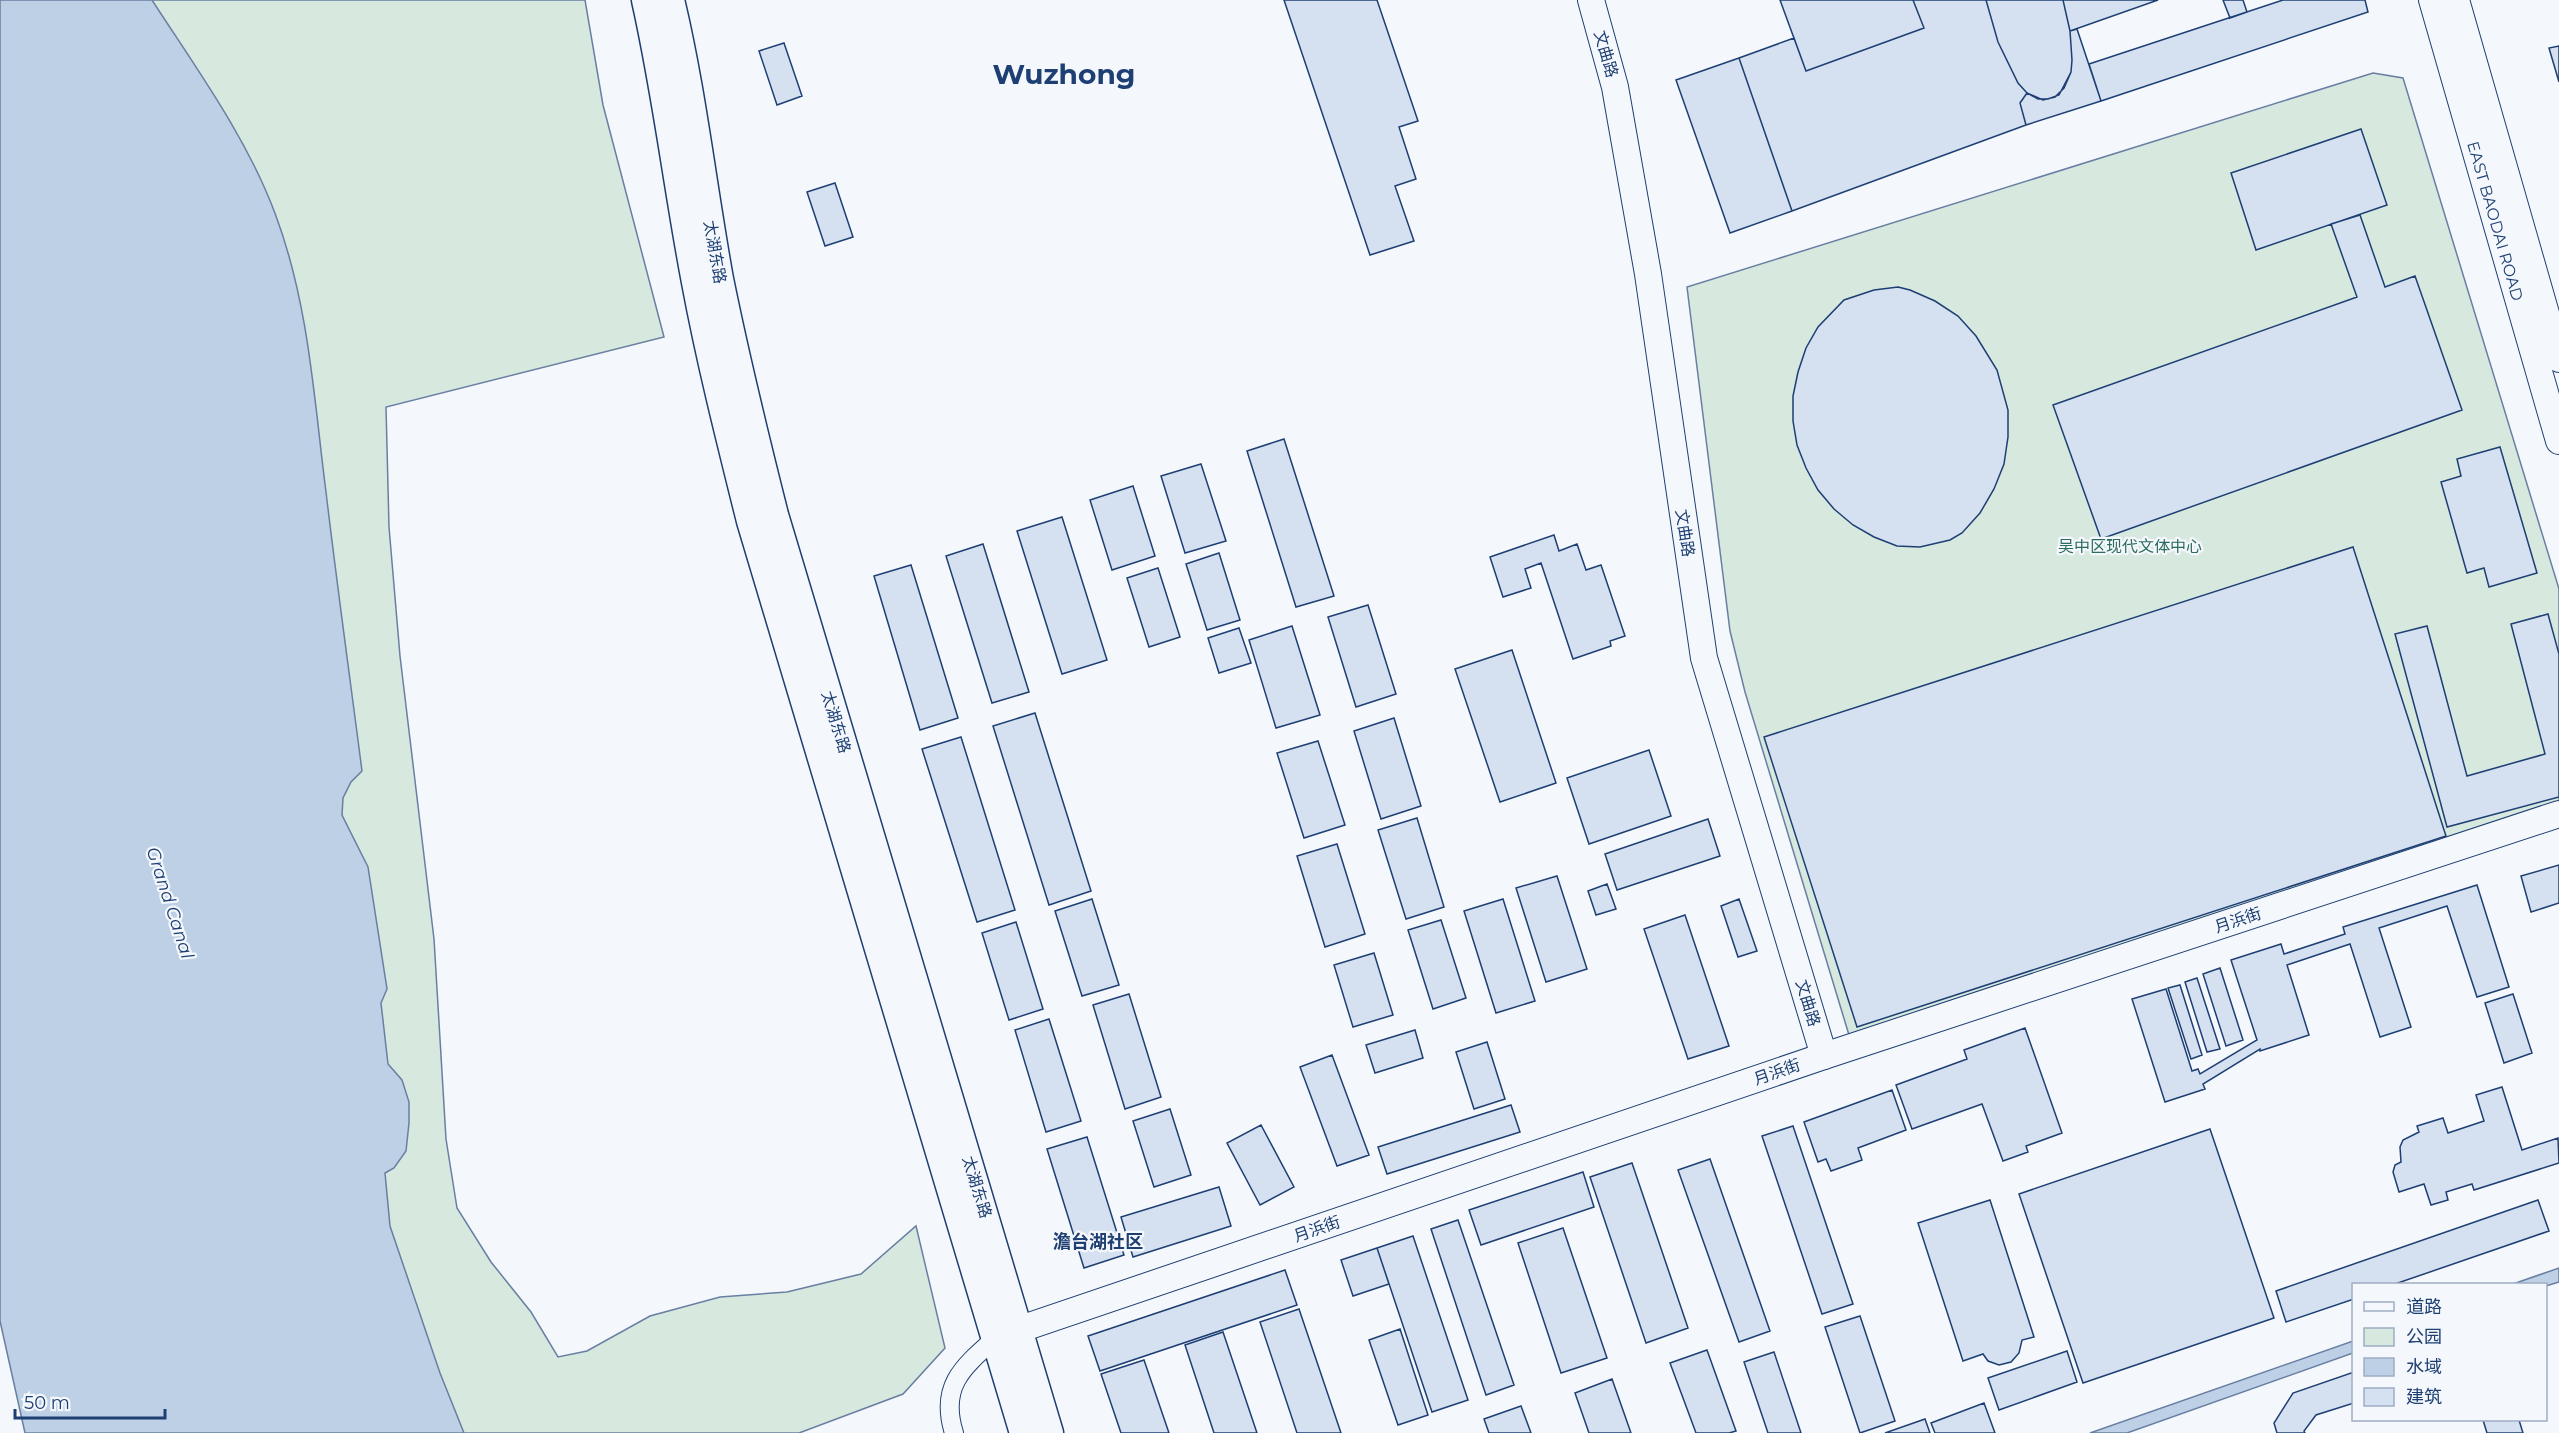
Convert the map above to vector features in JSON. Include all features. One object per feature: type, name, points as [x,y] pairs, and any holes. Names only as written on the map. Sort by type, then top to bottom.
[{"type":"main road","name":"太湖东路","points":[[646,0],[660,67],[696,282],[719,392],[748,510],[1008,1333],[1048,1433]]},
{"type":"main road","name":"太湖东路","points":[[670,0],[684,63],[723,298],[742,387],[774,515],[1008,1333],[1024,1433]]},
{"type":"street","name":"文曲路","points":[[1591,0],[1615,87],[1648,274],[1704,658],[1824,1056]]},
{"type":"street","name":"EAST BAODAI ROAD","points":[[2432,0],[2559,441]]},
{"type":"street","name":"EAST BAODAI ROAD","points":[[2456,0],[2559,359]]},
{"type":"street","name":"月浜街","points":[[1008,1333],[1824,1056],[2559,814]]},
{"type":"street","points":[[954,1433],[950,1404],[957,1376],[965,1365],[1008,1333]]},
{"type":"green space","points":[[5,0],[585,0],[603,105],[664,337],[386,407],[389,527],[400,656],[434,939],[446,1139],[457,1208],[491,1262],[531,1312],[558,1357],[587,1351],[650,1316],[720,1297],[787,1292],[861,1274],[916,1226],[945,1348],[903,1394],[799,1433],[412,1433]]},
{"type":"green space","name":"吴中区现代文体中心","points":[[2373,73],[2403,78],[2559,589],[2559,804],[1849,1035],[1745,692],[1730,631],[1687,287]]},
{"type":"water","name":"Grand Canal","points":[[0,0],[152,0],[236,132],[251,159],[276,216],[296,284],[309,352],[362,771],[351,782],[343,798],[342,815],[368,867],[387,989],[381,1003],[388,1064],[402,1080],[409,1102],[406,1151],[394,1168],[385,1173],[390,1226],[440,1373],[464,1433],[25,1433],[0,1321]]},
{"type":"water","points":[[2559,1268],[2559,1282],[2547,1286],[2547,1283],[2516,1283]]},
{"type":"water","points":[[2352,1341],[2352,1353],[2127,1433],[2090,1433]]},
{"type":"building","points":[[1284,0],[1377,0],[1418,121],[1399,127],[1416,179],[1395,186],[1414,241],[1370,255]]},
{"type":"building","points":[[1780,0],[1913,0],[1924,28],[1806,71]]},
{"type":"building","points":[[1913,0],[1986,0],[1998,42],[2018,83],[2027,93],[2020,103],[2026,125],[1792,211],[1739,58],[1794,38],[1806,71],[1924,28]]},
{"type":"building","points":[[1986,0],[2063,0],[2070,31],[2072,60],[2071,72],[2059,95],[2048,99],[2038,99],[2027,93],[2018,83],[1998,42]]},
{"type":"building","points":[[2063,0],[2158,0],[2070,31]]},
{"type":"building","points":[[2223,0],[2243,0],[2247,12],[2230,18]]},
{"type":"building","points":[[2283,0],[2365,0],[2368,12],[2101,101],[2089,64]]},
{"type":"building","points":[[2077,29],[2101,101],[2026,125],[2020,103],[2027,93],[2043,100],[2055,97],[2064,88],[2071,72],[2070,31]]},
{"type":"building","points":[[784,43],[802,96],[777,105],[759,51]]},
{"type":"building","points":[[2559,46],[2559,82],[2549,48]]},
{"type":"building","points":[[1739,58],[1792,211],[1730,233],[1676,80]]},
{"type":"building","points":[[2361,129],[2387,205],[2256,250],[2231,173]]},
{"type":"building","points":[[835,183],[853,237],[825,246],[807,192]]},
{"type":"building","points":[[2360,215],[2385,287],[2415,276],[2462,410],[2101,539],[2053,405],[2357,297],[2331,224]]},
{"type":"building","points":[[1898,287],[1935,301],[1958,316],[1976,336],[1997,370],[2008,410],[2008,437],[2004,464],[1994,489],[1980,513],[1962,533],[1950,540],[1920,547],[1897,546],[1874,537],[1853,525],[1834,509],[1818,490],[1806,468],[1797,445],[1793,421],[1793,396],[1798,372],[1806,348],[1818,327],[1844,300],[1874,290]]},
{"type":"building","points":[[1284,439],[1334,596],[1296,607],[1247,451]]},
{"type":"building","points":[[2500,447],[2537,573],[2489,587],[2484,568],[2467,573],[2441,482],[2461,476],[2457,459]]},
{"type":"building","points":[[1201,464],[1226,541],[1185,553],[1161,476]]},
{"type":"building","points":[[1133,486],[1155,556],[1112,570],[1090,500]]},
{"type":"building","points":[[1062,517],[1107,660],[1062,674],[1017,531]]},
{"type":"building","points":[[1554,535],[1559,551],[1577,544],[1586,570],[1601,565],[1625,636],[1610,641],[1611,646],[1573,659],[1541,563],[1525,569],[1531,588],[1503,597],[1490,557]]},
{"type":"building","points":[[983,544],[1029,692],[992,703],[946,556]]},
{"type":"building","points":[[2353,547],[2446,836],[1857,1027],[1764,737]]},
{"type":"building","points":[[1219,553],[1240,620],[1207,630],[1186,564]]},
{"type":"building","points":[[911,565],[958,718],[920,730],[874,576]]},
{"type":"building","points":[[1158,568],[1180,637],[1149,647],[1127,578]]},
{"type":"building","points":[[1368,605],[1396,694],[1356,707],[1328,617]]},
{"type":"building","points":[[2548,614],[2559,654],[2559,797],[2447,827],[2395,634],[2427,626],[2467,776],[2545,754],[2511,624]]},
{"type":"building","points":[[1292,626],[1320,715],[1276,728],[1249,640]]},
{"type":"building","points":[[1239,628],[1251,663],[1219,673],[1208,638]]},
{"type":"building","points":[[1512,650],[1556,783],[1500,802],[1455,669]]},
{"type":"building","points":[[1035,713],[1091,891],[1049,905],[993,726]]},
{"type":"building","points":[[1394,718],[1421,806],[1381,819],[1354,731]]},
{"type":"building","points":[[961,737],[1015,910],[977,922],[922,749]]},
{"type":"building","points":[[1318,741],[1345,825],[1304,838],[1277,753]]},
{"type":"building","points":[[1649,750],[1671,816],[1589,844],[1567,778]]},
{"type":"building","points":[[1417,818],[1444,907],[1406,919],[1378,830]]},
{"type":"building","points":[[1708,819],[1720,856],[1617,890],[1605,854]]},
{"type":"building","points":[[1337,844],[1365,934],[1325,947],[1297,856]]},
{"type":"building","points":[[2559,865],[2559,903],[2531,912],[2521,876]]},
{"type":"building","points":[[1557,876],[1587,969],[1546,982],[1516,888]]},
{"type":"building","points":[[1607,884],[1616,909],[1596,915],[1588,891]]},
{"type":"building","points":[[2477,885],[2509,987],[2477,997],[2447,906],[2379,928],[2411,1027],[2380,1037],[2350,944],[2287,965],[2309,1035],[2260,1051],[2260,1049],[2203,1084],[2205,1089],[2165,1102],[2132,999],[2166,989],[2192,1071],[2198,1069],[2200,1074],[2257,1040],[2231,960],[2281,944],[2284,954],[2345,934],[2343,927]]},
{"type":"building","points":[[1092,899],[1119,985],[1082,996],[1055,911]]},
{"type":"building","points":[[1503,899],[1535,1001],[1496,1013],[1464,911]]},
{"type":"building","points":[[1739,899],[1757,951],[1738,957],[1721,906]]},
{"type":"building","points":[[1685,915],[1729,1046],[1688,1059],[1644,929]]},
{"type":"building","points":[[1441,920],[1466,998],[1433,1009],[1408,930]]},
{"type":"building","points":[[1016,922],[1043,1009],[1009,1020],[982,933]]},
{"type":"building","points":[[1374,953],[1393,1015],[1353,1027],[1334,965]]},
{"type":"building","points":[[2220,968],[2243,1040],[2226,1046],[2203,974]]},
{"type":"building","points":[[2197,978],[2220,1049],[2207,1052],[2185,982]]},
{"type":"building","points":[[2180,985],[2202,1055],[2191,1059],[2168,988]]},
{"type":"building","points":[[1129,994],[1161,1097],[1125,1109],[1093,1005]]},
{"type":"building","points":[[2513,994],[2532,1053],[2504,1063],[2485,1003]]},
{"type":"building","points":[[1049,1019],[1081,1121],[1046,1132],[1015,1030]]},
{"type":"building","points":[[2025,1028],[2062,1133],[2026,1146],[2028,1152],[2003,1161],[1982,1104],[1912,1129],[1896,1085],[1967,1059],[1964,1050]]},
{"type":"building","points":[[1415,1030],[1423,1058],[1375,1073],[1366,1045]]},
{"type":"building","points":[[1487,1042],[1505,1099],[1474,1109],[1456,1052]]},
{"type":"building","points":[[1332,1055],[1369,1155],[1337,1166],[1300,1067]]},
{"type":"building","points":[[2502,1087],[2522,1150],[2558,1138],[2559,1163],[2474,1190],[2472,1184],[2446,1192],[2448,1200],[2431,1205],[2424,1184],[2399,1192],[2393,1172],[2395,1165],[2401,1162],[2400,1147],[2403,1140],[2419,1132],[2417,1126],[2443,1118],[2448,1133],[2484,1121],[2476,1095]]},
{"type":"building","points":[[1892,1090],[1906,1130],[1858,1148],[1862,1160],[1831,1171],[1826,1159],[1818,1162],[1804,1122]]},
{"type":"building","points":[[1511,1105],[1520,1132],[1387,1174],[1378,1147]]},
{"type":"building","points":[[1170,1109],[1191,1175],[1154,1187],[1133,1121]]},
{"type":"building","points":[[1261,1125],[1294,1187],[1260,1205],[1227,1143]]},
{"type":"building","points":[[1793,1126],[1853,1304],[1822,1314],[1762,1136]]},
{"type":"building","points":[[2210,1129],[2274,1318],[2083,1383],[2019,1194]]},
{"type":"building","points":[[1087,1137],[1124,1255],[1084,1268],[1047,1149]]},
{"type":"building","points":[[1710,1159],[1770,1331],[1739,1342],[1678,1170]]},
{"type":"building","points":[[1632,1163],[1688,1328],[1646,1343],[1590,1177]]},
{"type":"building","points":[[1583,1172],[1594,1207],[1481,1245],[1469,1210]]},
{"type":"building","points":[[1219,1187],[1231,1226],[1133,1257],[1121,1217]]},
{"type":"building","points":[[1990,1200],[2034,1337],[2022,1340],[2019,1353],[2011,1362],[1999,1365],[1988,1361],[1983,1354],[1963,1361],[1918,1223]]},
{"type":"building","points":[[2538,1200],[2549,1231],[2398,1283],[2352,1283],[2352,1300],[2286,1322],[2276,1291]]},
{"type":"building","points":[[1458,1220],[1514,1385],[1486,1395],[1431,1229]]},
{"type":"building","points":[[1563,1228],[1607,1358],[1561,1373],[1518,1243]]},
{"type":"building","points":[[1413,1236],[1468,1400],[1432,1412],[1377,1248]]},
{"type":"building","points":[[1377,1248],[1389,1284],[1353,1296],[1341,1260]]},
{"type":"building","points":[[1285,1270],[1297,1305],[1100,1371],[1088,1336]]},
{"type":"building","points":[[1299,1309],[1341,1433],[1297,1433],[1260,1322]]},
{"type":"building","points":[[1860,1316],[1895,1421],[1860,1433],[1825,1327]]},
{"type":"building","points":[[1400,1329],[1428,1415],[1398,1425],[1369,1340]]},
{"type":"building","points":[[1223,1332],[1257,1433],[1214,1433],[1185,1345]]},
{"type":"building","points":[[1707,1350],[1736,1431],[1696,1433],[1670,1363]]},
{"type":"building","points":[[2067,1351],[2077,1382],[1999,1410],[1988,1378]]},
{"type":"building","points":[[1774,1352],[1801,1433],[1768,1433],[1744,1362]]},
{"type":"building","points":[[1144,1360],[1169,1433],[1121,1433],[1101,1374]]},
{"type":"building","points":[[2352,1373],[2352,1404],[2316,1415],[2304,1431],[2305,1433],[2277,1433],[2274,1423],[2293,1393]]},
{"type":"building","points":[[1612,1379],[1631,1433],[1589,1433],[1575,1393]]},
{"type":"building","points":[[1984,1403],[1995,1433],[1935,1433],[1931,1423]]},
{"type":"building","points":[[1521,1406],[1531,1433],[1489,1433],[1484,1419]]},
{"type":"building","points":[[1925,1419],[1930,1433],[1885,1433]]},
{"type":"building","points":[[2483,1421],[2519,1421],[2523,1433],[2487,1433]]},
{"type":"district","name":"Wuzhong","points":[[1064,74]]},
{"type":"district","name":"澹台湖社区","points":[[1098,1242]]}]
